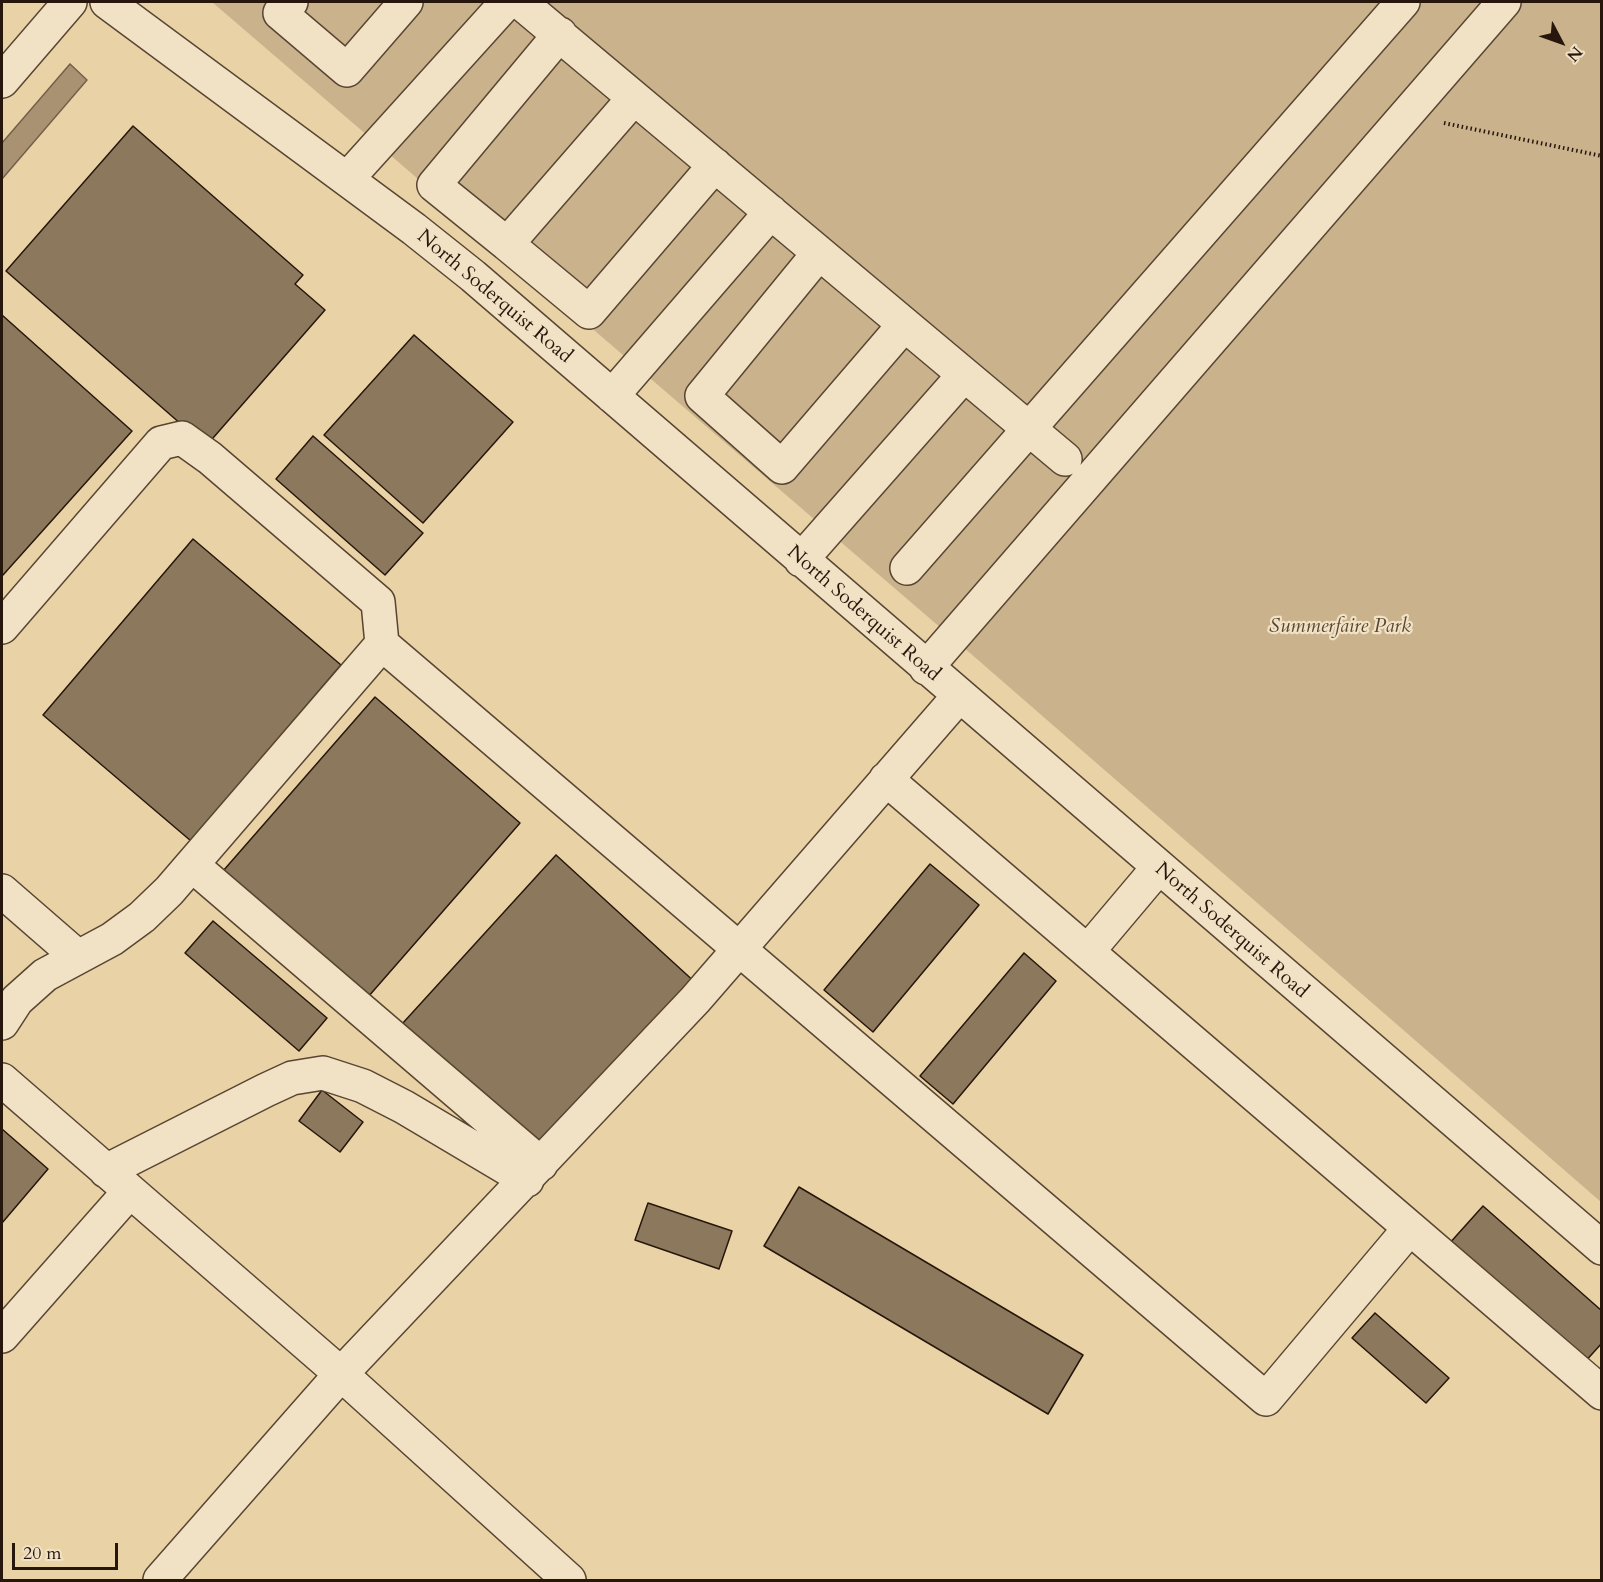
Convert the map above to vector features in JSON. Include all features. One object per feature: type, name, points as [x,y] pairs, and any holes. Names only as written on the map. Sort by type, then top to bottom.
[{"type":"street","points":[[2,81],[70,2]]},
{"type":"street","name":"North Soderquist Road","points":[[107,2],[347,179],[473,276],[1602,1248]]},
{"type":"street","points":[[291,2],[280,13],[347,69],[406,2]]},
{"type":"street","points":[[347,179],[507,2]]},
{"type":"street","points":[[520,2],[1065,459]]},
{"type":"street","points":[[908,568],[1028,428],[1403,2]]},
{"type":"street","points":[[926,668],[1504,2]]},
{"type":"street","points":[[560,34],[434,185],[590,312],[715,165]]},
{"type":"street","points":[[507,244],[634,98]]},
{"type":"street","points":[[612,396],[771,212]]},
{"type":"street","points":[[819,253],[702,396],[782,467],[904,325]]},
{"type":"street","points":[[801,560],[964,375]]},
{"type":"street","points":[[2,627],[161,443],[182,438],[210,458],[378,602],[382,644],[1266,1399],[1410,1228]]},
{"type":"street","points":[[2,1023],[17,1000],[45,975],[112,939],[142,917],[192,865],[382,644]]},
{"type":"street","points":[[160,1581],[341,1374],[534,1172],[739,951],[959,696]]},
{"type":"street","points":[[886,779],[1602,1393]]},
{"type":"street","points":[[192,865],[534,1172]]},
{"type":"street","points":[[1088,951],[1158,868]]},
{"type":"street","points":[[2,891],[78,957]]},
{"type":"street","points":[[2,1336],[118,1181],[274,1086],[292,1078],[324,1073],[363,1086],[534,1172]]},
{"type":"street","points":[[2,1080],[341,1374],[569,1581]]},
{"type":"path","points":[[1439,122],[1602,156]]},
{"type":"green space","name":"Summerfaire Park","points":[[212,2],[1601,2],[1601,1202],[970,653]]},
{"type":"shaded area","points":[[70,64],[87,80],[2,179],[2,143]]},
{"type":"building","points":[[133,126],[303,275],[295,284],[325,310],[206,446],[6,271]]},
{"type":"building","points":[[2,315],[132,431],[3,575],[2,573]]},
{"type":"building","points":[[414,335],[513,422],[423,523],[324,435]]},
{"type":"building","points":[[313,436],[423,533],[385,575],[276,479]]},
{"type":"building","points":[[193,539],[341,665],[191,841],[43,715]]},
{"type":"building","points":[[375,697],[520,823],[368,997],[223,871]]},
{"type":"building","points":[[556,855],[698,985],[545,1154],[402,1024]]},
{"type":"building","points":[[930,864],[979,905],[873,1032],[824,990]]},
{"type":"building","points":[[213,921],[327,1018],[299,1051],[185,953]]},
{"type":"building","points":[[1024,953],[1056,981],[953,1104],[920,1076]]},
{"type":"building","points":[[322,1090],[363,1122],[340,1152],[299,1121]]},
{"type":"building","points":[[2,1129],[48,1169],[2,1223]]},
{"type":"building","points":[[799,1187],[1083,1355],[1048,1414],[764,1246]]},
{"type":"building","points":[[648,1203],[732,1231],[719,1269],[635,1240]]},
{"type":"building","points":[[1483,1206],[1602,1311],[1602,1343],[1583,1364],[1448,1245]]},
{"type":"building","points":[[1375,1313],[1449,1378],[1426,1403],[1352,1338]]}]
